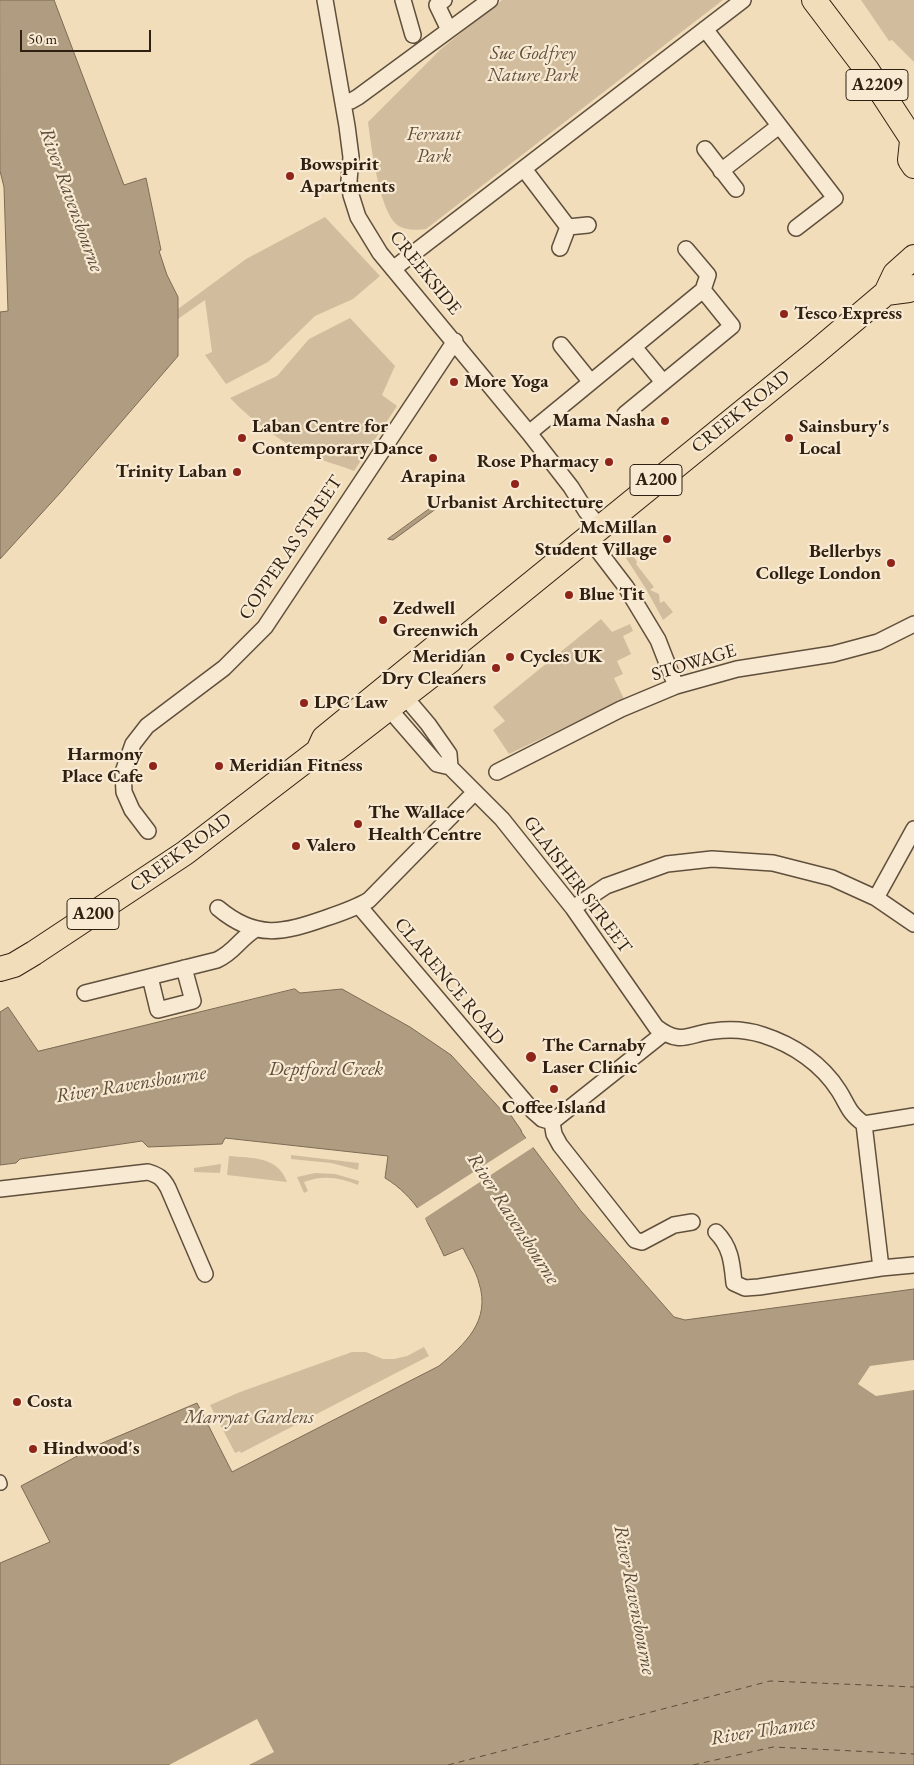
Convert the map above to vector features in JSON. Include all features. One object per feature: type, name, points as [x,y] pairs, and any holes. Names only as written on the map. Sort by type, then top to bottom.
[{"type":"main road","name":"A2209","points":[[814,0],[872,78],[913,142],[910,160],[914,166]]},
{"type":"main road","name":"CREEK ROAD","points":[[5,972],[185,853],[318,751],[324,738],[391,696],[438,644],[457,644],[593,531],[815,353],[886,293],[895,274],[914,258]]},
{"type":"main road","points":[[886,293],[909,290],[914,287]]},
{"type":"street","name":"CREEKSIDE","points":[[325,0],[344,102],[351,158],[349,181],[351,195],[358,217],[367,234],[393,269],[530,433],[571,488],[586,511],[593,531],[658,640],[676,686]]},
{"type":"street","points":[[403,0],[413,35]]},
{"type":"street","points":[[344,102],[352,101],[358,97],[490,0]]},
{"type":"street","points":[[393,269],[743,0]]},
{"type":"street","points":[[438,2],[449,30]]},
{"type":"street","points":[[705,29],[835,198],[796,228]]},
{"type":"street","points":[[722,171],[779,126]]},
{"type":"street","points":[[705,149],[736,189]]},
{"type":"street","points":[[524,169],[568,227]]},
{"type":"street","points":[[568,227],[588,225]]},
{"type":"street","points":[[560,248],[568,227]]},
{"type":"street","points":[[530,433],[590,381],[704,290],[708,275],[686,249]]},
{"type":"street","points":[[625,414],[732,326],[704,290]]},
{"type":"street","name":"COPPERAS STREET","points":[[148,831],[132,810],[124,792],[124,772],[133,744],[147,726],[224,668],[265,627],[455,342]]},
{"type":"street","points":[[561,345],[590,381]]},
{"type":"street","points":[[634,347],[663,382]]},
{"type":"street","name":"STOWAGE","points":[[497,772],[621,709],[676,686],[737,669],[833,654],[878,642],[914,624]]},
{"type":"street","name":"GLAISHER STREET","points":[[391,696],[436,734],[449,754],[450,767],[502,819],[573,908],[656,1027],[664,1033]]},
{"type":"street","points":[[218,908],[232,920],[256,929],[278,931],[296,929],[359,906],[369,900],[474,793]]},
{"type":"street","points":[[876,898],[914,829]]},
{"type":"street","points":[[573,908],[606,886],[667,864],[712,859],[773,863],[832,878],[876,898],[914,924]]},
{"type":"street","name":"CLARENCE ROAD","points":[[359,906],[533,1111],[542,1119],[552,1122]]},
{"type":"street","points":[[85,993],[217,960],[233,951],[242,939],[256,929]]},
{"type":"street","points":[[150,977],[158,1010],[193,1002],[184,968]]},
{"type":"street","points":[[692,1222],[674,1225],[642,1242],[635,1240],[560,1145],[554,1134],[552,1122],[664,1033],[674,1038],[684,1038],[714,1031],[743,1031],[762,1035],[783,1043],[814,1062],[834,1084],[852,1115],[864,1124],[914,1116]]},
{"type":"street","points":[[864,1124],[880,1268]]},
{"type":"street","points":[[0,1190],[148,1172],[157,1174],[168,1188],[205,1274]]},
{"type":"street","points":[[716,1232],[727,1245],[730,1253],[734,1283],[744,1288],[759,1288],[880,1268],[914,1266]]},
{"type":"green space","points":[[502,0],[723,0],[426,229],[403,228],[396,224],[390,216],[380,191],[368,122],[441,49]]},
{"type":"green space","points":[[861,0],[914,0],[914,62],[892,40],[889,41]]},
{"type":"green space","points":[[325,217],[380,276],[353,299],[315,316],[268,362],[226,384],[205,355],[212,352],[205,300],[178,319],[178,309],[246,259]]},
{"type":"green space","points":[[350,318],[395,366],[382,395],[397,406],[354,471],[305,453],[281,440],[259,425],[230,398],[277,376],[309,339]]},
{"type":"green space","points":[[631,553],[637,562],[636,564],[654,587],[650,590],[659,594],[660,603],[664,601],[673,612],[663,620],[626,558]]},
{"type":"green space","points":[[601,619],[612,632],[630,624],[633,631],[623,636],[631,654],[617,661],[623,674],[614,678],[624,699],[509,754],[493,730],[505,721],[493,707]]},
{"type":"green space","points":[[291,1155],[359,1163],[358,1170],[331,1163],[291,1159]]},
{"type":"green space","points":[[229,1156],[255,1158],[270,1163],[277,1167],[287,1182],[227,1175]]},
{"type":"green space","points":[[221,1164],[220,1173],[194,1172],[194,1168]]},
{"type":"green space","points":[[315,1173],[335,1174],[359,1181],[358,1185],[344,1180],[318,1178],[304,1182],[308,1191],[304,1193],[297,1177]]},
{"type":"green space","name":"Marryat Gardens","points":[[424,1347],[429,1356],[241,1453],[240,1451],[235,1453],[210,1405],[240,1392],[352,1352],[366,1352],[383,1359],[394,1359],[407,1356]]},
{"type":"water","name":"River Ravensbourne","points":[[0,0],[54,0],[124,185],[146,178],[161,250],[159,251],[167,275],[178,297],[178,356],[60,493],[0,559],[0,312],[8,311],[4,187],[0,171]]},
{"type":"water","points":[[439,502],[444,503],[393,540],[388,539]]},
{"type":"water","points":[[295,989],[300,993],[342,989],[410,1027],[451,1055],[504,1113],[510,1114],[522,1133],[581,1211],[674,1317],[685,1320],[914,1289],[914,1765],[0,1765],[0,1563],[50,1542],[21,1486],[100,1444],[197,1403],[232,1472],[439,1366],[466,1340],[478,1320],[482,1297],[474,1270],[463,1248],[444,1256],[427,1222],[413,1202],[396,1185],[385,1178],[388,1156],[225,1138],[222,1144],[148,1147],[142,1141],[20,1159],[16,1163],[0,1165],[0,1012],[8,1007],[38,1051]]},
{"type":"pier","points":[[528,1137],[535,1146],[425,1218],[430,1231],[416,1209]]},
{"type":"pier","points":[[914,1360],[914,1390],[876,1396],[858,1384],[870,1366]]},
{"type":"pier","points":[[257,1719],[274,1752],[249,1765],[169,1765]]},
{"type":"ferry route","points":[[448,1765],[770,1681],[914,1687]]},
{"type":"ferry route","points":[[693,1765],[773,1747],[914,1754]]},
{"type":"place","name":"Bowspirit Apartments","points":[[290,176]]},
{"type":"place","name":"Tesco Express","points":[[784,314]]},
{"type":"place","name":"More Yoga","points":[[454,382]]},
{"type":"place","name":"Mama Nasha","points":[[665,421]]},
{"type":"place","name":"Laban Centre for Contemporary Dance","points":[[242,438]]},
{"type":"place","name":"Sainsbury's Local","points":[[789,438]]},
{"type":"place","name":"Arapina","points":[[433,458]]},
{"type":"place","name":"Rose Pharmacy","points":[[609,462]]},
{"type":"place","name":"Trinity Laban","points":[[237,472]]},
{"type":"place","name":"Urbanist Architecture","points":[[515,484]]},
{"type":"place","name":"McMillan Student Village","points":[[667,539]]},
{"type":"place","name":"Bellerbys College London","points":[[891,563]]},
{"type":"place","name":"Blue Tit","points":[[569,595]]},
{"type":"place","name":"Zedwell Greenwich","points":[[383,620]]},
{"type":"place","name":"Cycles UK","points":[[510,657]]},
{"type":"place","name":"Meridian Dry Cleaners","points":[[496,668]]},
{"type":"place","name":"LPC Law","points":[[304,703]]},
{"type":"place","name":"Harmony Place Cafe","points":[[153,766]]},
{"type":"place","name":"Meridian Fitness","points":[[219,766]]},
{"type":"place","name":"The Wallace Health Centre","points":[[358,824]]},
{"type":"place","name":"Valero","points":[[296,846]]},
{"type":"place","name":"The Carnaby Laser Clinic","points":[[531,1057]]},
{"type":"place","name":"Coffee Island","points":[[554,1089]]},
{"type":"place","name":"Costa","points":[[17,1402]]},
{"type":"place","name":"Hindwood's","points":[[33,1449]]},
{"type":"park label","name":"Sue Godfrey Nature Park","points":[[533,65]]},
{"type":"park label","name":"Ferrant Park","points":[[434,146]]},
{"type":"water label","name":"Deptford Creek","points":[[326,1070]]},
{"type":"water label","name":"River Thames","points":[[763,1731]]}]
